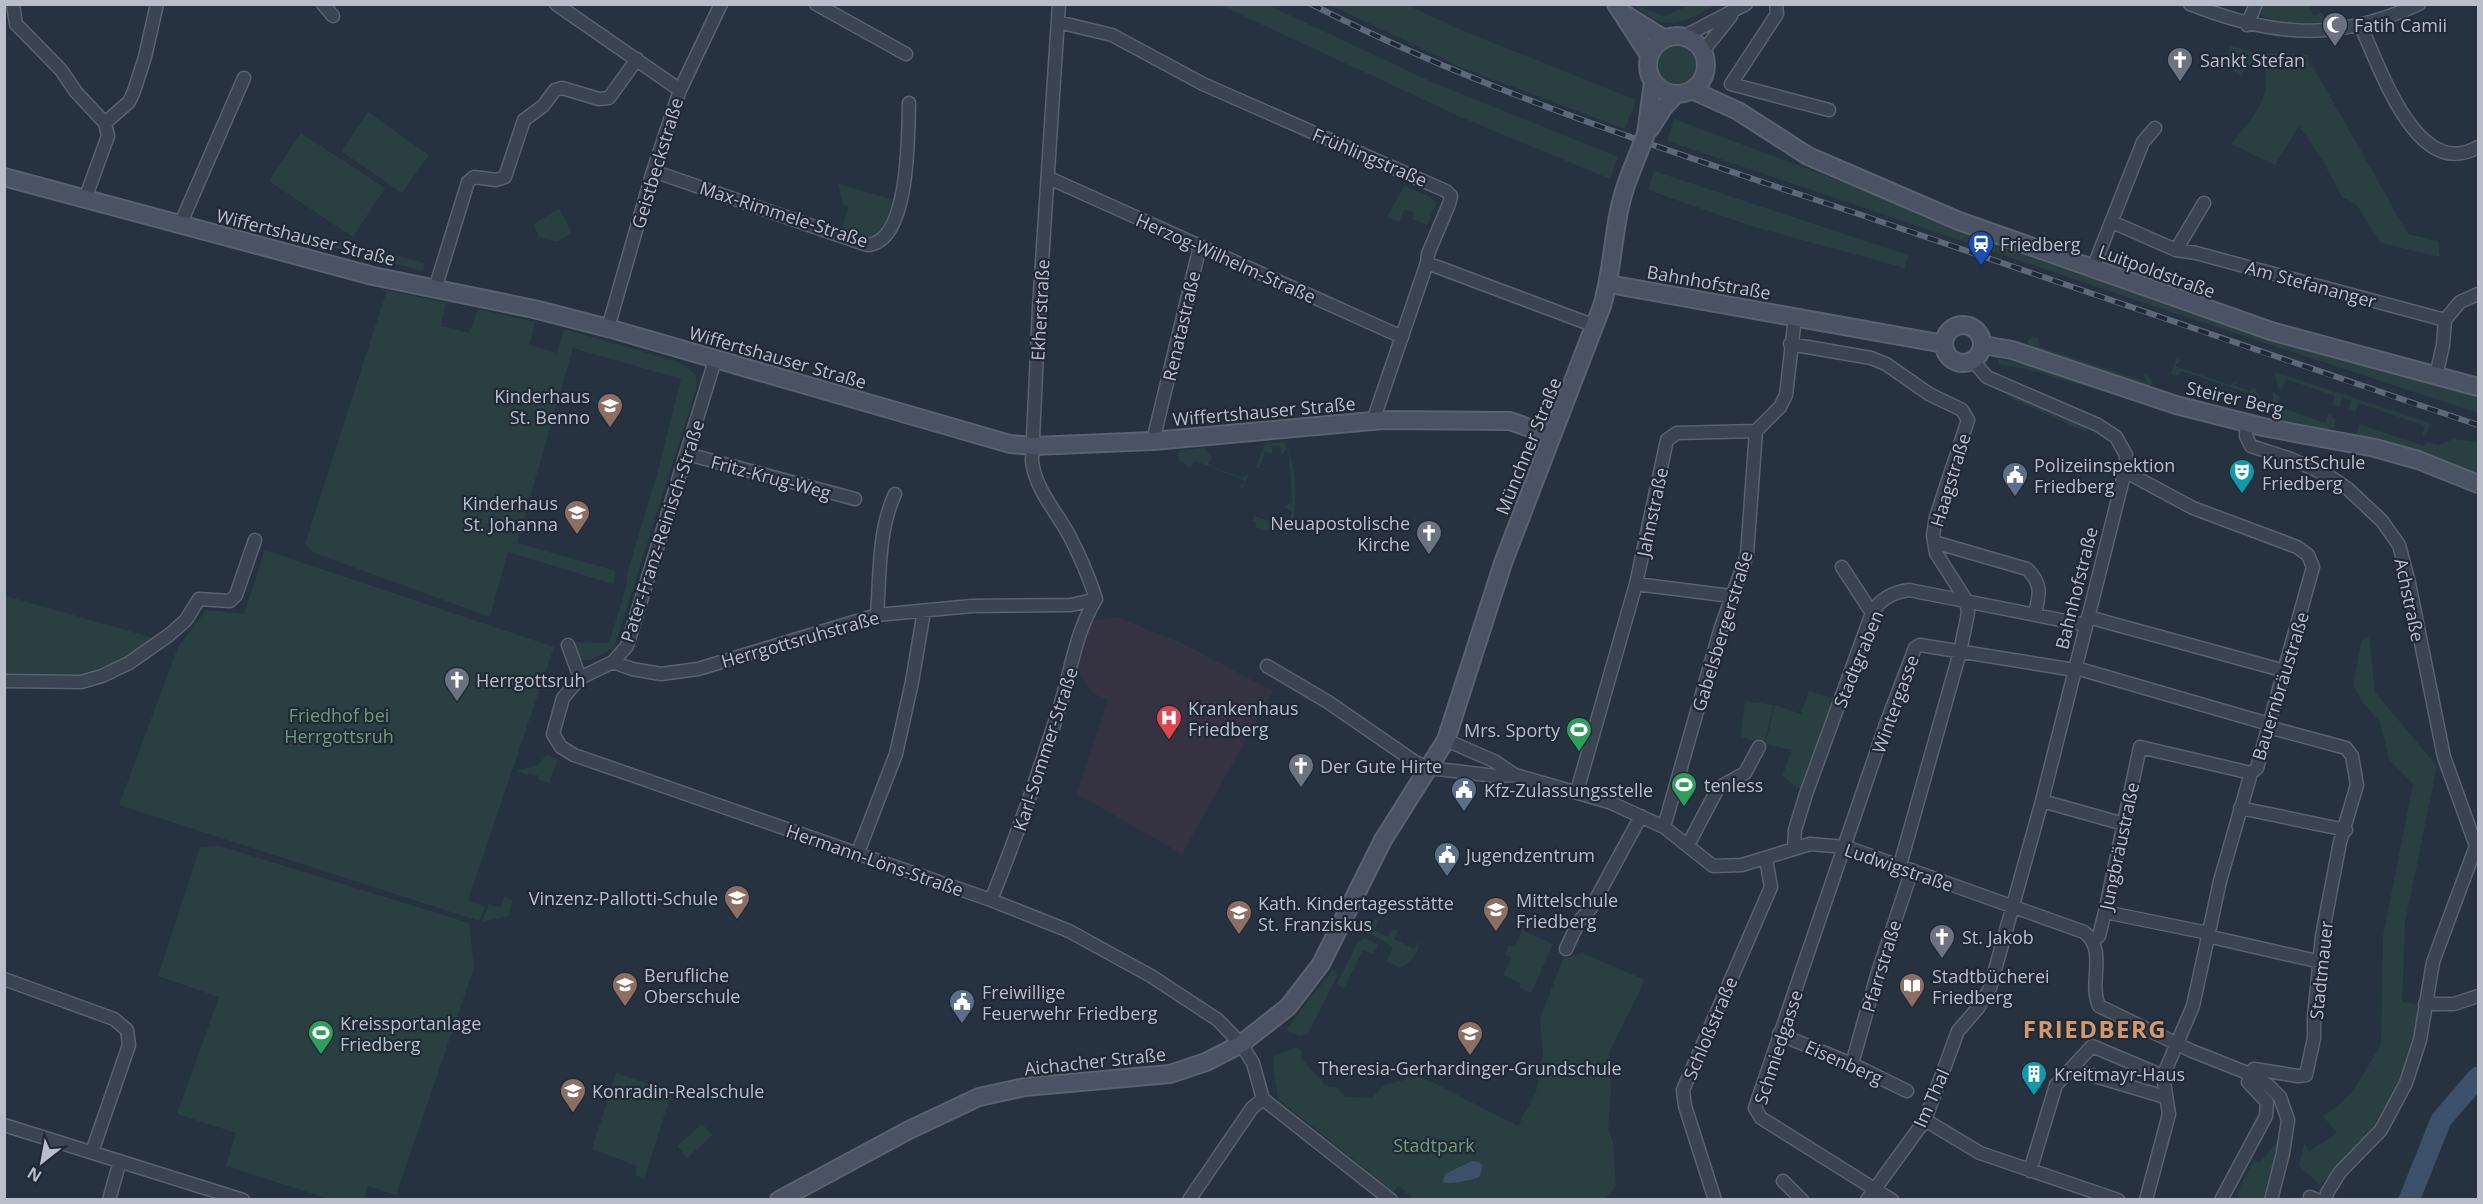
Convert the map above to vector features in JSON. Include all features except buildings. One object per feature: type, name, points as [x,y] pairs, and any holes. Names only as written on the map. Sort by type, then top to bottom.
[{"type":"street","points":[[13,4],[16,24],[61,70],[76,92],[105,123],[108,136],[85,199]]},
{"type":"street","points":[[323,4],[333,16]]},
{"type":"street","points":[[556,4],[680,90]]},
{"type":"street","name":"Geistbeckstraße","points":[[608,328],[653,171],[680,90],[721,4]]},
{"type":"street","points":[[816,4],[906,54]]},
{"type":"street","name":"Ekherstraße","points":[[1059,4],[1039,308],[1033,475],[1060,523],[1068,532],[1089,576],[1096,599]]},
{"type":"street","points":[[1776,4],[1777,14],[1731,84],[1829,110]]},
{"type":"street","points":[[2190,4],[2247,25],[2286,30],[2361,27],[2386,20],[2419,4]]},
{"type":"street","points":[[2247,25],[2256,4]]},
{"type":"street","points":[[105,123],[129,102],[134,91],[145,57],[155,5]]},
{"type":"street","points":[[1619,9],[1663,38],[1685,36],[1741,7]]},
{"type":"street","points":[[1703,51],[1741,7]]},
{"type":"street","points":[[1619,9],[1649,55]]},
{"type":"street","name":"Frühlingstraße","points":[[1058,22],[1112,35],[1203,84],[1446,191],[1451,196],[1449,204],[1428,254],[1427,262]]},
{"type":"street","points":[[2361,27],[2397,102],[2427,143],[2446,154],[2460,155],[2478,147]]},
{"type":"street","points":[[1663,38],[1649,55],[1647,68],[1653,82],[1664,91],[1684,92],[1701,82],[1706,71],[1703,51],[1685,36]]},
{"type":"street","points":[[435,289],[468,182],[474,177],[496,180],[505,177],[524,120],[543,106],[555,90],[562,88],[599,99],[609,98],[637,59]]},
{"type":"street","name":"Luitpoldstraße","points":[[1706,71],[1714,86],[1738,111]]},
{"type":"street","points":[[180,225],[244,78]]},
{"type":"street","name":"Münchner Straße","points":[[1430,768],[1446,740],[1503,562],[1595,326],[1609,284],[1616,215],[1653,115],[1653,82]]},
{"type":"street","name":"Luitpoldstraße","points":[[1684,92],[1738,111],[1808,156],[1959,221],[2271,331],[2478,387]]},
{"type":"street","name":"Münchner Straße","points":[[1653,115],[1684,92]]},
{"type":"street","name":"Max-Rimmele-Straße","points":[[653,171],[867,245],[875,245],[887,236],[900,199],[905,177],[909,103]]},
{"type":"street","points":[[2093,268],[2143,142],[2155,128]]},
{"type":"street","name":"Wiffertshauser Straße","points":[[4,177],[373,276],[534,309],[608,328],[1010,444],[1034,446],[1153,441],[1373,421],[1510,421],[1552,436]]},
{"type":"street","name":"Herzog-Wilhelm-Straße","points":[[1049,178],[1402,337]]},
{"type":"street","points":[[2176,250],[2204,203]]},
{"type":"street","name":"Am Stefananger","points":[[2112,222],[2176,250],[2196,253],[2445,320]]},
{"type":"street","name":"Renatastraße","points":[[1153,441],[1200,246]]},
{"type":"street","points":[[1373,421],[1427,262],[1595,326]]},
{"type":"street","name":"Bahnhofstraße","points":[[1609,284],[1944,344]]},
{"type":"street","points":[[2436,376],[2443,345],[2445,320],[2460,302],[2478,294]]},
{"type":"street","points":[[1756,431],[1780,407],[1786,395],[1790,344],[1795,317]]},
{"type":"street","points":[[1963,325],[1978,331],[1983,345],[1981,353],[1973,361],[1965,364],[1954,361],[1947,355],[1944,344],[1951,329],[1963,325]]},
{"type":"street","name":"Haagstraße","points":[[1790,344],[1871,358],[1886,364],[1929,394],[1967,414],[1965,434],[1936,517],[1934,542],[1941,563],[1966,600]]},
{"type":"street","name":"Steirer Berg","points":[[1983,345],[2012,350],[2176,405],[2247,423],[2376,448],[2478,484]]},
{"type":"street","name":"Pater-Franz-Reinisch-Straße","points":[[580,678],[613,662],[627,646],[715,360]]},
{"type":"street","name":"Bahnhofstraße","points":[[1958,1031],[1978,1008],[1990,988],[2042,801],[2126,472],[2126,455],[2116,437],[2098,425],[1987,377],[1973,361]]},
{"type":"street","name":"Achstraße","points":[[2247,423],[2246,436],[2251,446],[2291,459],[2329,476],[2348,489],[2382,521],[2398,545],[2409,583],[2444,757],[2475,837],[2477,855],[2439,942],[2425,1004],[2420,1040],[2397,1102],[2381,1130],[2340,1173],[2327,1192],[2326,1200]]},
{"type":"street","name":"Jahnstraße","points":[[1577,792],[1636,584],[1667,440],[1677,433],[1756,431]]},
{"type":"street","name":"Gabelsbergerstraße","points":[[1664,827],[1731,596],[1747,555],[1756,431]]},
{"type":"street","name":"Fritz-Krug-Weg","points":[[687,454],[855,499]]},
{"type":"street","name":"Bauernbräustraße","points":[[2126,472],[2193,508],[2297,548],[2308,555],[2313,567],[2313,575],[2257,768],[2251,773],[2240,808],[2208,935],[2193,1006],[2163,1076]]},
{"type":"street","points":[[877,615],[884,534],[888,510],[895,494]]},
{"type":"street","points":[[4,681],[81,682],[102,676],[129,663],[186,620],[199,599],[230,601],[236,595],[255,540]]},
{"type":"street","points":[[1934,542],[2027,569],[2034,576],[2040,589],[2036,613]]},
{"type":"street","points":[[1842,567],[1872,613]]},
{"type":"street","points":[[1636,584],[1731,596]]},
{"type":"street","name":"Stadtgraben","points":[[1794,849],[1795,830],[1806,794],[1872,613],[1886,599],[1898,592],[1909,590],[2087,621],[2285,671]]},
{"type":"street","name":"Herrgottsruhstraße","points":[[613,662],[632,669],[661,674],[698,669],[877,615],[972,606],[1071,604],[1096,599]]},
{"type":"street","name":"Karl-Sommer-Straße","points":[[991,900],[1035,787],[1070,675],[1083,620],[1096,599]]},
{"type":"street","points":[[1906,867],[1960,652],[1969,608],[1966,600]]},
{"type":"street","points":[[857,855],[896,754],[912,682],[924,611]]},
{"type":"street","points":[[568,645],[580,678]]},
{"type":"street","name":"Wintergasse","points":[[1846,847],[1859,802],[1915,648],[1920,645],[2076,669]]},
{"type":"street","points":[[1267,666],[1328,702],[1410,759],[1430,768]]},
{"type":"street","name":"Stadtmauer","points":[[2076,669],[2346,748],[2352,756],[2357,785],[2346,830],[2340,842],[2322,936],[2314,1038],[2306,1075],[2298,1077],[2254,1069],[2250,1074]]},
{"type":"street","name":"Hermann-Löns-Straße","points":[[580,678],[563,698],[553,734],[561,747],[575,756],[991,900],[1069,931],[1135,967],[1218,1020],[1241,1044],[1256,1069],[1263,1099]]},
{"type":"street","name":"Ludwigstraße","points":[[1446,740],[1494,760],[1515,775]]},
{"type":"street","points":[[1688,845],[1718,788],[1744,773],[1759,747]]},
{"type":"street","name":"Jungbräustraße","points":[[2094,941],[2099,936],[2105,912],[2140,747],[2251,773]]},
{"type":"street","name":"Ludwigstraße","points":[[1430,768],[1496,776],[1515,775],[1577,792],[1664,827],[1713,866],[1725,868],[1766,859],[1810,844],[1846,847],[2084,932],[2094,941]]},
{"type":"street","name":"Aichacher Straße","points":[[779,1200],[909,1130],[979,1096],[1025,1087],[1170,1074],[1206,1062],[1241,1044],[1288,1007],[1321,964],[1383,840],[1430,768]]},
{"type":"street","points":[[2042,801],[2124,824]]},
{"type":"street","points":[[2240,808],[2346,830]]},
{"type":"street","points":[[1566,949],[1579,921],[1591,908],[1641,816]]},
{"type":"street","name":"Schmiedgasse","points":[[1846,847],[1755,1108],[1761,1118],[1875,1189]]},
{"type":"street","name":"Schloßstraße","points":[[1715,1200],[1685,1106],[1683,1090],[1770,887],[1766,859]]},
{"type":"street","name":"Pfarrstraße","points":[[1852,1064],[1906,867]]},
{"type":"street","points":[[2465,882],[2478,882]]},
{"type":"street","points":[[2105,912],[2321,962]]},
{"type":"street","points":[[2094,941],[2097,958],[2095,996],[2099,1006],[2176,1043],[2250,1074],[2268,1084],[2280,1097],[2288,1120],[2283,1153],[2271,1200]]},
{"type":"street","points":[[4,979],[114,1019],[128,1030],[129,1045],[92,1152]]},
{"type":"street","points":[[2425,1004],[2454,1004],[2478,996]]},
{"type":"street","name":"Im Thal","points":[[1867,1200],[1925,1120],[1958,1031]]},
{"type":"street","name":"Eisenberg","points":[[1779,1034],[1852,1064],[1907,1091]]},
{"type":"street","points":[[2030,1171],[2056,1085],[2092,1046],[2163,1076],[2169,1114],[2146,1200]]},
{"type":"street","points":[[2071,1069],[2165,1097]]},
{"type":"street","points":[[2221,1200],[2266,1116],[2267,1102],[2248,1082],[2250,1074]]},
{"type":"street","points":[[1190,1199],[1252,1108],[1263,1099],[1391,1200]]},
{"type":"street","points":[[1925,1120],[1980,1153],[2118,1200]]},
{"type":"street","points":[[4,1125],[243,1200]]},
{"type":"street","points":[[109,1200],[120,1161]]},
{"type":"street","points":[[1783,1181],[1802,1200]]},
{"type":"street","points":[[1875,1189],[1892,1200]]},
{"type":"shaded area","name":"Krankenhaus Friedberg","points":[[1116,617],[1177,641],[1273,691],[1182,854],[1077,794],[1108,700],[1093,693],[1076,669],[1088,622]]},
{"type":"green space","points":[[1220,5],[1268,5],[1432,82],[1618,157],[1610,179],[1463,118]]},
{"type":"green space","points":[[1331,5],[1407,5],[1459,29],[1636,100],[1625,129],[1460,67]]},
{"type":"green space","points":[[1635,5],[1664,16],[1690,5],[1715,5],[1694,17],[1674,23],[1655,20]]},
{"type":"green space","points":[[2264,5],[2311,5],[2309,6],[2314,16],[2321,12],[2327,21],[2292,23],[2273,20],[2261,14]]},
{"type":"green space","points":[[1676,43],[1691,50],[1698,65],[1691,80],[1676,87],[1661,80],[1654,65],[1661,50]]},
{"type":"green space","points":[[2230,45],[2254,53],[2308,55],[2310,67],[2314,68],[2408,234],[2438,241],[2440,257],[2381,243],[2356,204],[2342,197],[2324,163],[2299,126],[2275,165],[2231,144],[2252,118],[2262,100],[2266,80],[2265,68],[2247,65],[2241,77],[2225,64]]},
{"type":"green space","points":[[368,112],[429,155],[402,193],[341,151]]},
{"type":"green space","points":[[1674,119],[2191,312],[2478,396],[2478,413],[2165,310],[1667,141]]},
{"type":"green space","points":[[301,133],[385,188],[353,237],[269,181]]},
{"type":"green space","points":[[1654,171],[1908,255],[1905,268],[1754,227],[1648,190]]},
{"type":"green space","points":[[838,184],[894,200],[879,237],[870,240],[841,230],[849,207],[843,205]]},
{"type":"green space","points":[[1404,186],[1430,197],[1436,203],[1427,225],[1412,219],[1414,213],[1405,209],[1399,222],[1387,217]]},
{"type":"green space","points":[[559,209],[572,233],[556,242],[538,236],[534,224]]},
{"type":"green space","points":[[248,217],[425,263],[423,271],[246,225]]},
{"type":"green space","points":[[387,290],[446,303],[441,326],[469,333],[478,309],[535,322],[529,345],[557,353],[564,329],[682,363],[696,375],[696,390],[614,648],[590,660],[581,660],[573,648],[577,642],[609,643],[658,471],[681,379],[573,348],[517,543],[616,571],[613,584],[508,552],[490,617],[312,552],[305,544]]},
{"type":"green space","points":[[2033,337],[2038,338],[2040,347],[2146,382],[2144,373],[2153,382],[2148,387],[2030,347],[2027,341]]},
{"type":"green space","points":[[1999,359],[2042,369],[2168,411],[2030,370],[1999,364]]},
{"type":"green space","points":[[2176,359],[2181,360],[2175,366],[2230,385],[2239,380],[2234,385],[2249,391],[2254,388],[2260,397],[2260,402],[2257,404],[2249,402],[2254,395],[2182,371],[2176,376],[2171,374]]},
{"type":"green space","points":[[2275,372],[2430,423],[2426,436],[2422,435],[2425,426],[2359,403],[2355,412],[2348,410],[2351,401],[2342,398],[2339,407],[2333,405],[2335,396],[2286,379],[2282,389],[2278,388]]},
{"type":"green space","points":[[2273,392],[2280,397],[2277,406],[2325,423],[2329,414],[2335,419],[2334,427],[2327,430],[2284,422],[2273,413]]},
{"type":"green space","points":[[2002,394],[2018,397],[2084,426],[2088,433]]},
{"type":"green space","points":[[2359,424],[2424,446],[2426,442],[2439,445],[2453,439],[2478,442],[2478,477],[2391,444],[2356,435]]},
{"type":"green space","points":[[1284,442],[1288,449],[1291,459],[1295,482],[1292,524],[1274,530],[1260,529],[1255,527],[1256,523],[1252,521],[1254,516],[1279,524],[1282,518],[1289,520],[1292,512],[1284,507],[1292,502],[1289,453],[1286,450],[1281,454],[1280,446],[1272,446],[1272,454],[1265,452],[1259,468],[1256,467],[1265,443]]},
{"type":"green space","points":[[1204,448],[1212,458],[1208,463],[1210,466],[1243,478],[1249,473],[1243,488],[1239,487],[1245,482],[1242,479],[1195,461],[1189,468],[1179,460],[1178,451]]},
{"type":"green space","name":"Friedhof bei Herrgottsruh","points":[[265,550],[554,647],[468,900],[485,907],[479,921],[119,805],[178,647],[206,610],[244,614]]},
{"type":"green space","points":[[6,596],[157,639],[116,664],[83,677],[55,680],[5,678]]},
{"type":"green space","points":[[2369,638],[2375,692],[2437,766],[2405,923],[2402,1002],[2422,1005],[2405,1074],[2375,1127],[2320,1185],[2299,1166],[2304,1144],[2310,1151],[2337,1133],[2323,1116],[2337,1107],[2352,1092],[2381,1045],[2383,936],[2413,784],[2389,760],[2380,722],[2363,703],[2353,686],[2361,641]]},
{"type":"green space","points":[[1809,691],[1835,699],[1801,790],[1782,776],[1792,750],[1765,744],[1775,705],[1801,714]]},
{"type":"green space","points":[[1745,701],[1774,705],[1764,743],[1741,737]]},
{"type":"green space","points":[[547,755],[558,759],[549,783],[538,779],[539,776],[529,773],[528,776],[517,771],[537,765]]},
{"type":"green space","name":"Kreissportanlage Friedberg","points":[[220,846],[469,923],[474,968],[396,1195],[368,1186],[364,1199],[330,1199],[226,1166],[236,1133],[177,1114],[219,997],[158,976],[200,847]]},
{"type":"green space","points":[[504,897],[513,900],[508,916],[482,922],[489,904],[500,908]]},
{"type":"green space","points":[[1373,919],[1378,921],[1374,930],[1388,937],[1392,929],[1398,931],[1394,939],[1414,949],[1419,941],[1418,950],[1411,961],[1399,968],[1386,961],[1393,947],[1369,933],[1367,925]]},
{"type":"green space","points":[[1522,930],[1553,944],[1531,993],[1519,988],[1521,983],[1503,975],[1511,958],[1505,954],[1509,945],[1515,947]]},
{"type":"green space","points":[[1365,938],[1378,945],[1373,954],[1363,950],[1344,988],[1337,984],[1358,942]]},
{"type":"green space","name":"Stadtpark","points":[[1582,953],[1645,980],[1609,1052],[1611,1090],[1608,1129],[1613,1142],[1616,1186],[1605,1199],[1416,1200],[1398,1186],[1394,1192],[1278,1099],[1273,1066],[1274,1056],[1297,1047],[1302,1051],[1301,1058],[1326,1086],[1336,1087],[1345,1097],[1372,1098],[1384,1085],[1420,1076],[1518,1126],[1536,1092],[1543,1052],[1540,1018],[1563,959]]},
{"type":"green space","points":[[1333,969],[1338,975],[1307,1035],[1299,1036],[1286,1030]]},
{"type":"green space","points":[[616,1073],[672,1092],[644,1179],[635,1175],[637,1166],[592,1149]]},
{"type":"green space","points":[[702,1124],[713,1135],[687,1158],[677,1146]]},
{"type":"green space","points":[[2279,1140],[2263,1199],[2238,1199],[2237,1192],[2254,1160],[2260,1162]]},
{"type":"water","points":[[1472,1161],[1479,1162],[1483,1166],[1479,1177],[1456,1183],[1443,1182],[1445,1174]]},
{"type":"waterway","points":[[2409,1200],[2441,1120],[2478,1077]]},
{"type":"railway","points":[[1311,4],[1448,68],[1661,148],[2478,425]]},
{"type":"place","name":"Fatih Camii","points":[[2335,48]]},
{"type":"place","name":"Sankt Stefan","points":[[2180,83]]},
{"type":"place","name":"Friedberg","points":[[1981,267]]},
{"type":"place","name":"Kinderhaus St. Benno","points":[[610,429]]},
{"type":"place","name":"KunstSchule Friedberg","points":[[2242,495]]},
{"type":"place","name":"Polizeiinspektion Friedberg","points":[[2015,498]]},
{"type":"place","name":"Kinderhaus St. Johanna","points":[[577,536]]},
{"type":"place","name":"Neuapostolische Kirche","points":[[1429,556]]},
{"type":"place","name":"Herrgottsruh","points":[[457,703]]},
{"type":"place","name":"Krankenhaus Friedberg","points":[[1169,741]]},
{"type":"place","name":"Mrs. Sporty","points":[[1579,753]]},
{"type":"place","name":"Der Gute Hirte","points":[[1301,789]]},
{"type":"place","name":"tenless","points":[[1684,808]]},
{"type":"place","name":"Kfz-Zulassungsstelle","points":[[1464,813]]},
{"type":"place","name":"Jugendzentrum","points":[[1447,878]]},
{"type":"place","name":"Vinzenz-Pallotti-Schule","points":[[737,921]]},
{"type":"place","name":"Mittelschule Friedberg","points":[[1496,933]]},
{"type":"place","name":"Kath. Kindertagesstätte St. Franziskus","points":[[1239,936]]},
{"type":"place","name":"St. Jakob","points":[[1942,960]]},
{"type":"place","name":"Berufliche Oberschule","points":[[625,1008]]},
{"type":"place","name":"Stadtbücherei Friedberg","points":[[1912,1009]]},
{"type":"place","name":"Freiwillige Feuerwehr Friedberg","points":[[962,1025]]},
{"type":"place","name":"Kreissportanlage Friedberg","points":[[321,1056]]},
{"type":"place","name":"Theresia-Gerhardinger-Grundschule","points":[[1470,1057]]},
{"type":"place","name":"Kreitmayr-Haus","points":[[2034,1097]]},
{"type":"place","name":"Konradin-Realschule","points":[[573,1114]]},
{"type":"district","name":"FRIEDBERG","points":[[2095,1028]]}]
